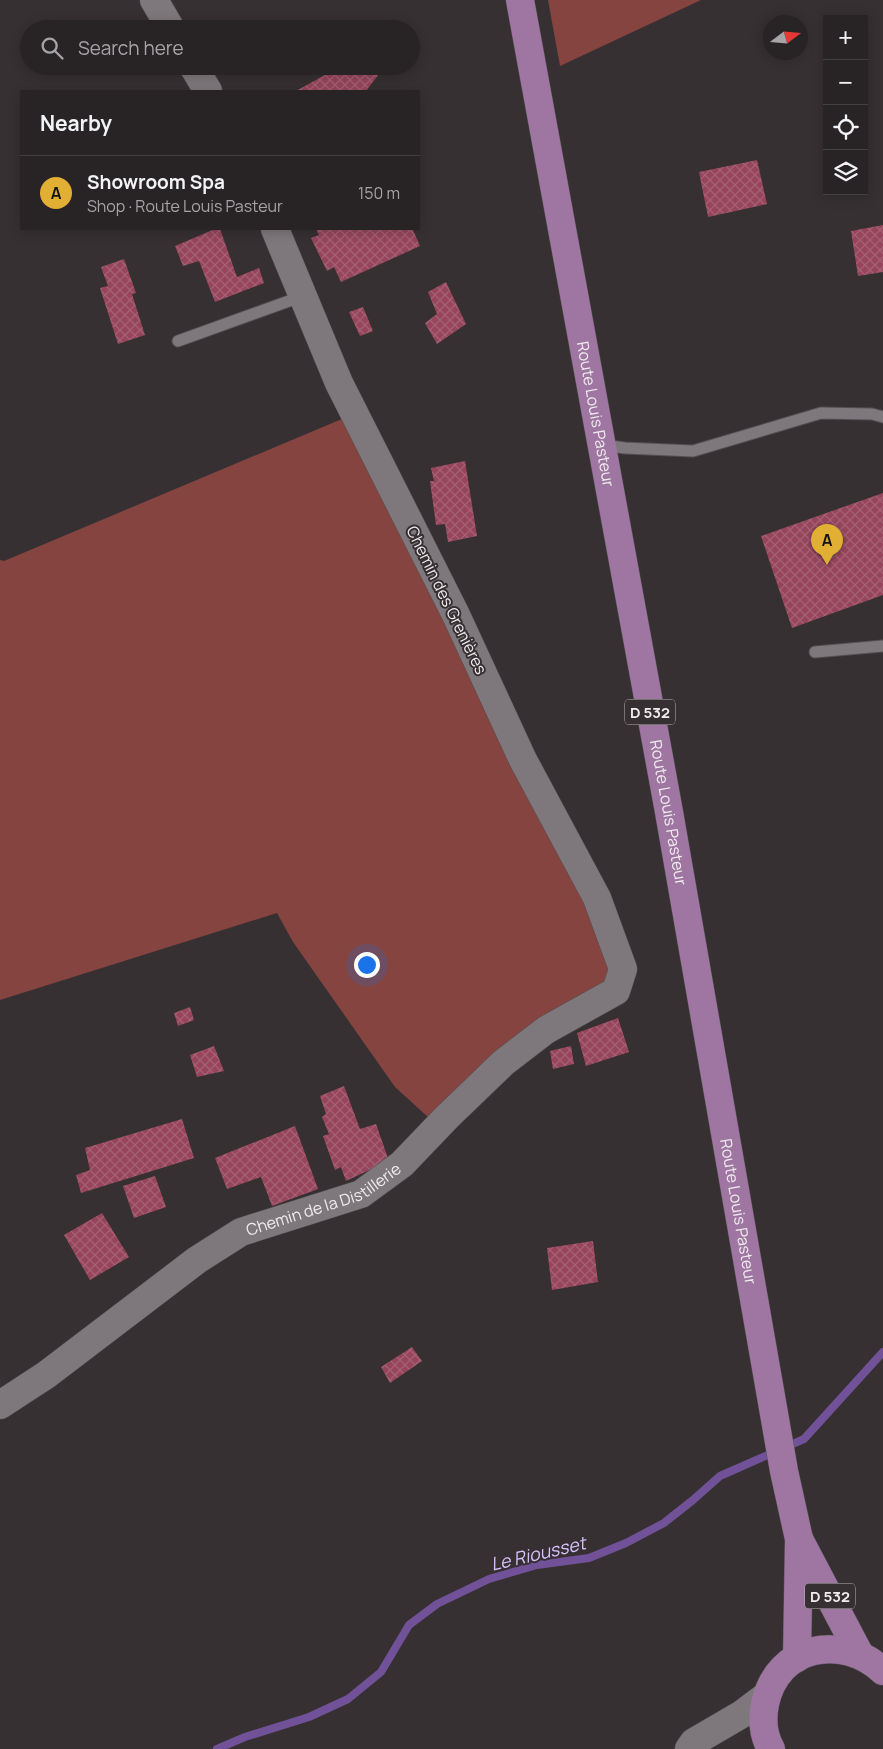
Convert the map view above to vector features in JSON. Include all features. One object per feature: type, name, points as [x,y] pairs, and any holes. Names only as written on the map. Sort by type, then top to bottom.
[{"type":"main road","name":"Route Louis Pasteur","points":[[520,0],[670,821],[784,1471],[799,1539],[797,1658]]},
{"type":"main road","name":"Route Louis Pasteur","points":[[799,1539],[860,1655]]},
{"type":"main road","points":[[771,1749],[764,1728],[763,1712],[766,1696],[773,1681],[783,1668],[797,1658],[812,1651],[828,1649],[845,1650],[860,1655],[883,1671]]},
{"type":"street","points":[[154,0],[166,20]]},
{"type":"street","points":[[198,75],[207,90]]},
{"type":"street","name":"Chemin des Grenières","points":[[275,230],[339,384],[456,615],[523,760],[597,898],[623,969]]},
{"type":"street","name":"Chemin de la Distillerie","points":[[0,1405],[46,1375],[197,1260],[241,1232],[361,1194],[402,1164],[502,1063],[546,1030],[616,990],[623,969]]},
{"type":"street","points":[[689,1749],[694,1742],[742,1714],[766,1696]]},
{"type":"lane","points":[[178,341],[303,296]]},
{"type":"lane","points":[[601,445],[693,451],[821,413],[872,414],[883,417]]},
{"type":"lane","points":[[815,652],[883,646]]},
{"type":"shaded area","points":[[548,0],[701,0],[560,66]]},
{"type":"shaded area","points":[[349,416],[603,940],[610,977],[429,1118],[395,1087],[293,942],[277,913],[0,1000],[0,560],[4,561]]},
{"type":"building","points":[[325,75],[378,75],[367,90],[298,90]]},
{"type":"building","points":[[757,160],[767,204],[708,217],[699,172]]},
{"type":"building","points":[[883,225],[883,272],[858,276],[851,231]]},
{"type":"building","points":[[213,230],[220,230],[237,277],[259,268],[264,283],[215,302],[199,261],[183,266],[175,246]]},
{"type":"building","points":[[316,230],[413,230],[420,246],[341,282],[334,267],[327,271],[311,238],[319,235]]},
{"type":"building","points":[[124,259],[136,293],[132,294],[145,335],[118,344],[100,288],[108,286],[101,267]]},
{"type":"building","points":[[446,282],[466,324],[437,344],[425,323],[437,314],[428,292]]},
{"type":"building","points":[[363,307],[373,331],[360,336],[349,312]]},
{"type":"building","points":[[465,461],[477,536],[448,542],[445,524],[436,525],[430,481],[434,481],[431,468]]},
{"type":"building","points":[[883,493],[883,595],[792,628],[761,536]]},
{"type":"building","points":[[190,1007],[194,1020],[178,1026],[174,1013]]},
{"type":"building","points":[[618,1018],[629,1052],[586,1066],[577,1033]]},
{"type":"building","points":[[214,1046],[224,1071],[197,1077],[190,1055]]},
{"type":"building","points":[[571,1046],[574,1064],[553,1069],[550,1051]]},
{"type":"building","points":[[344,1086],[360,1129],[376,1124],[389,1161],[346,1181],[341,1167],[335,1170],[323,1136],[329,1134],[322,1117],[326,1114],[320,1096]]},
{"type":"building","points":[[182,1119],[194,1158],[81,1193],[76,1175],[90,1170],[85,1148]]},
{"type":"building","points":[[295,1126],[318,1189],[272,1206],[261,1177],[227,1189],[215,1158]]},
{"type":"building","points":[[155,1176],[166,1207],[134,1218],[123,1186]]},
{"type":"building","points":[[102,1213],[129,1257],[90,1280],[64,1235]]},
{"type":"building","points":[[593,1241],[598,1282],[552,1290],[547,1248]]},
{"type":"building","points":[[412,1347],[422,1361],[390,1383],[381,1367]]},
{"type":"waterway","name":"Le Riousset","points":[[217,1749],[245,1737],[309,1717],[348,1699],[381,1672],[409,1625],[437,1604],[489,1579],[537,1565],[589,1558],[626,1543],[664,1523],[720,1476],[804,1439],[883,1352]]},
{"type":"place","name":"Showroom Spa","points":[[827,565]]}]
